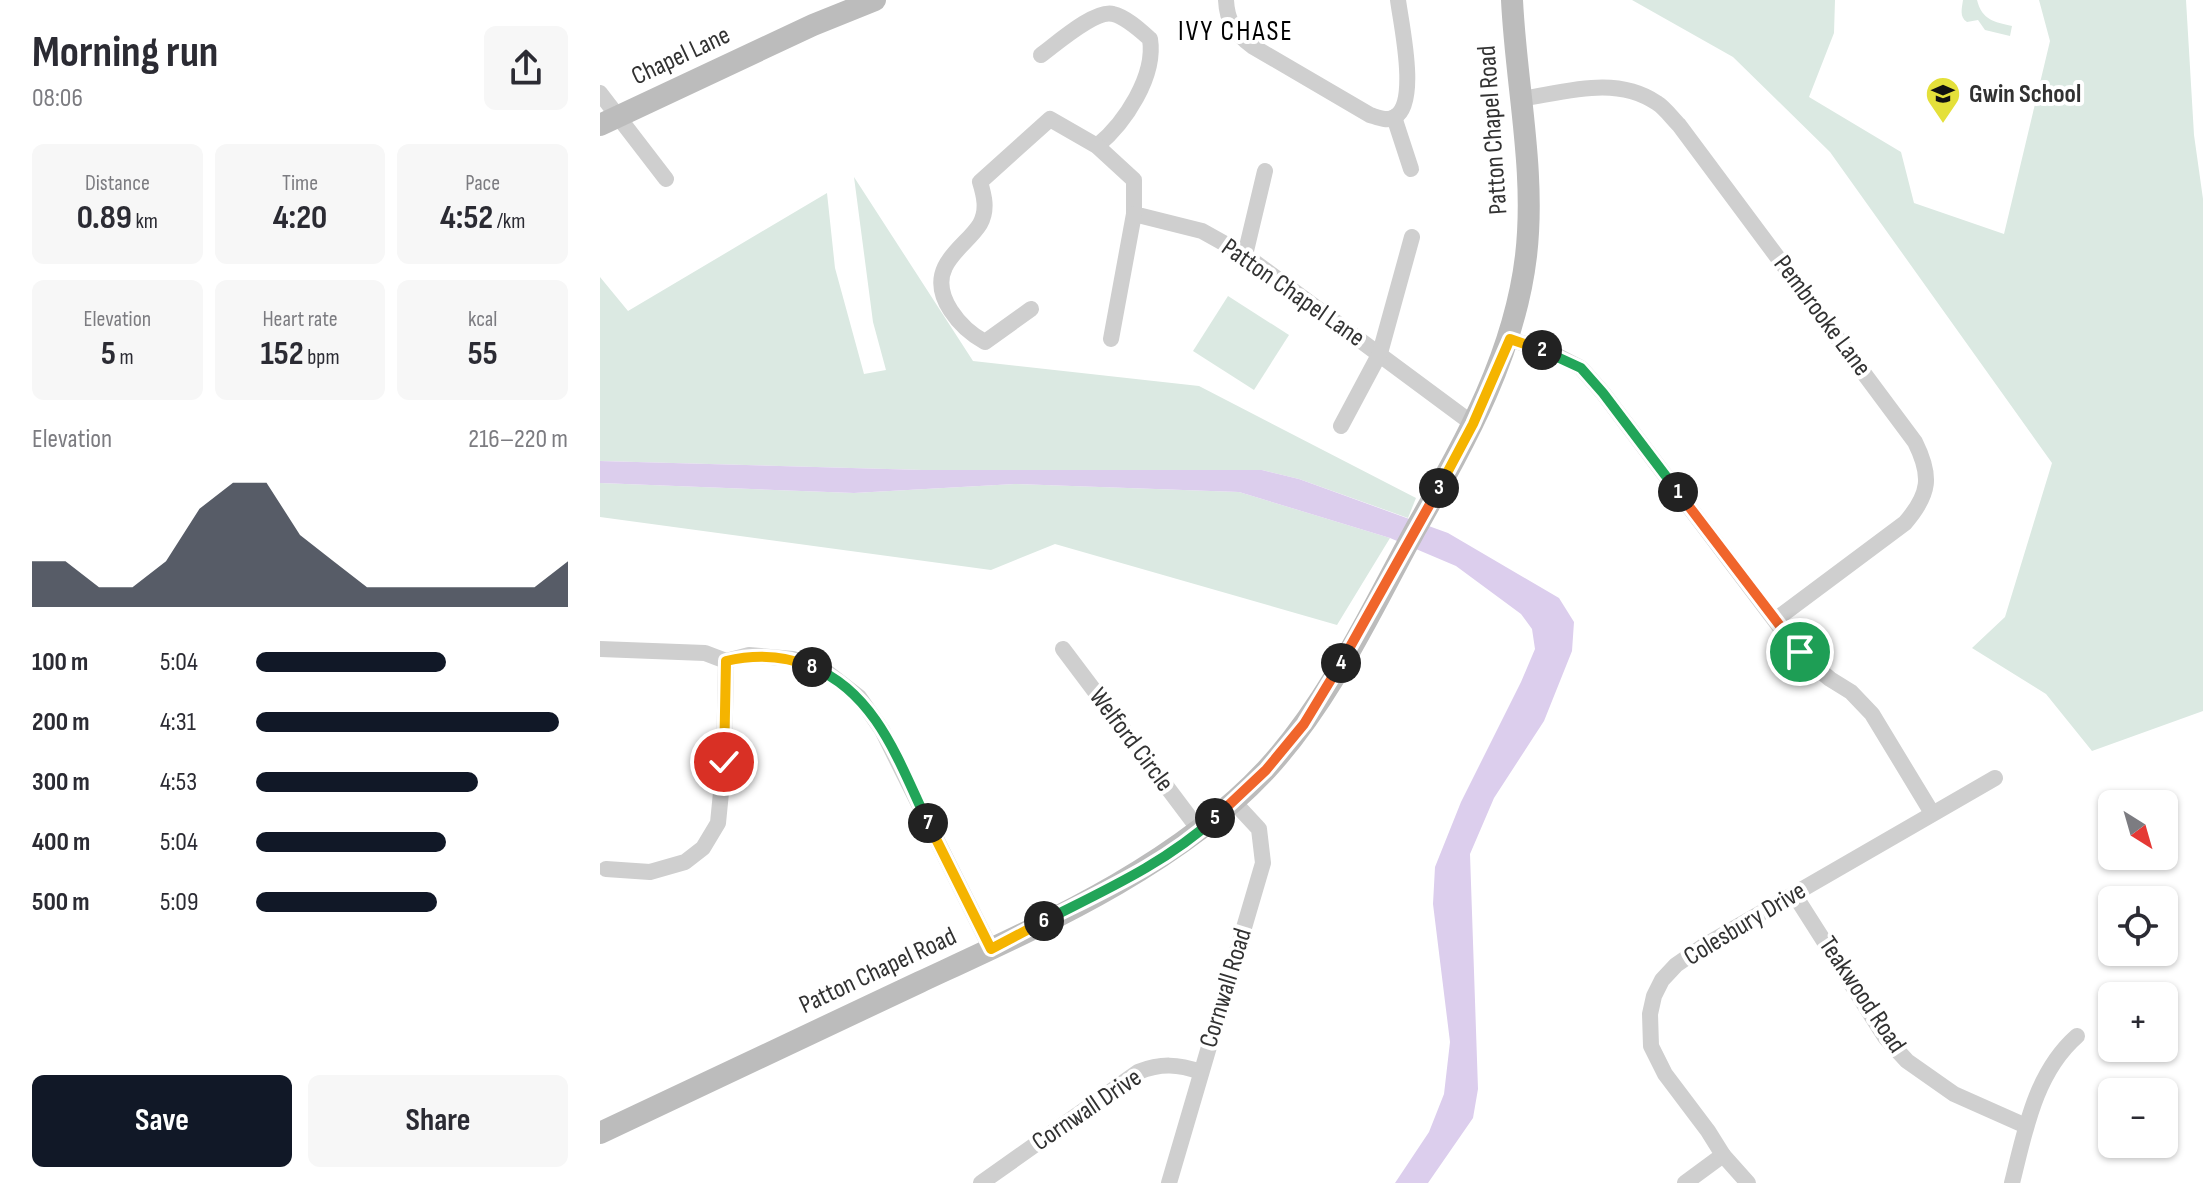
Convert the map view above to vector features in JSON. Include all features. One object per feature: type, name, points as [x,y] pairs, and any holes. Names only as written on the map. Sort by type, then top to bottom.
[{"type":"street","name":"Chapel Lane","points":[[610,120],[813,25],[875,0]]},
{"type":"street","points":[[1226,0],[1229,22],[1237,34],[1252,46],[1370,115],[1384,119],[1394,117],[1402,109],[1406,96],[1407,79],[1398,0]]},
{"type":"street","name":"Patton Chapel Road","points":[[600,1133],[991,949],[1138,872],[1200,831],[1266,770],[1304,724],[1395,568],[1473,424],[1510,339],[1523,284],[1529,225],[1529,179],[1512,0]]},
{"type":"street","points":[[1041,55],[1085,23],[1105,13],[1114,14],[1150,39],[1152,49],[1141,88],[1115,131],[1097,146]]},
{"type":"street","name":"Pembrooke Lane","points":[[1521,99],[1598,87],[1619,87],[1659,104],[1679,125],[1897,416],[1924,459],[1926,488],[1916,511],[1905,523],[1775,620]]},
{"type":"street","points":[[600,93],[610,120],[666,179]]},
{"type":"street","points":[[1394,117],[1411,169]]},
{"type":"street","points":[[1031,309],[985,342],[973,336],[946,304],[940,282],[945,265],[982,222],[985,199],[980,182],[1050,119],[1097,146],[1134,180],[1134,214],[1111,339]]},
{"type":"street","points":[[1245,255],[1265,171]]},
{"type":"street","name":"Patton Chapel Lane","points":[[1134,214],[1202,231],[1245,255],[1473,424]]},
{"type":"street","points":[[1341,426],[1380,353],[1412,237]]},
{"type":"street","points":[[1510,339],[1554,354],[1581,368],[1806,659],[1851,692],[1872,714],[1932,813]]},
{"type":"street","points":[[600,649],[705,653],[726,661],[749,655],[793,659],[828,673],[859,697],[882,730],[991,949]]},
{"type":"street","name":"Welford Circle","points":[[1063,649],[1200,831]]},
{"type":"street","points":[[606,869],[650,872],[685,862],[703,848],[718,823],[724,762],[726,661]]},
{"type":"street","name":"Colesbury Drive","points":[[1748,1183],[1723,1155],[1656,1058],[1649,1029],[1654,996],[1662,980],[1676,965],[1995,778]]},
{"type":"street","name":"Cornwall Road","points":[[1169,1183],[1263,863],[1259,829],[1233,801]]},
{"type":"street","name":"Teakwood Road","points":[[1794,894],[1885,1037],[1907,1061],[1954,1094],[2026,1126]]},
{"type":"street","points":[[2012,1183],[2026,1126],[2048,1068],[2060,1051],[2077,1036]]},
{"type":"street","name":"Cornwall Drive","points":[[981,1183],[1138,1072],[1170,1064],[1201,1072]]},
{"type":"street","points":[[1685,1183],[1723,1155]]},
{"type":"shaded area","points":[[1632,0],[1835,0],[1834,33],[1809,97],[1901,152],[1914,203],[2004,234],[2050,41],[2039,0],[2186,0],[2194,135],[2203,199],[2203,711],[2092,751],[2046,694],[1972,648],[2005,617],[2052,463],[1830,152],[1733,57]]},
{"type":"shaded area","points":[[1963,0],[1977,0],[1986,16],[2012,26],[2010,36],[1985,30],[1978,20],[1964,20]]},
{"type":"shaded area","points":[[854,177],[973,361],[1199,386],[1416,498],[1408,518],[1299,479],[1262,470],[923,470],[600,461],[600,277],[628,311],[827,193],[835,268],[864,374],[886,370],[873,322]]},
{"type":"shaded area","points":[[1228,296],[1289,335],[1254,390],[1193,351]]},
{"type":"shaded area","points":[[600,461],[923,470],[1262,470],[1299,479],[1448,533],[1559,598],[1574,622],[1572,651],[1544,721],[1494,798],[1470,854],[1478,1089],[1473,1118],[1428,1183],[1395,1183],[1429,1132],[1444,1094],[1450,1042],[1433,904],[1435,867],[1461,802],[1535,649],[1532,629],[1521,614],[1456,566],[1390,538],[1239,492],[1015,484],[854,493],[600,483]]},
{"type":"shaded area","points":[[600,483],[854,493],[1015,484],[1239,492],[1390,538],[1337,625],[1055,544],[991,570],[600,517]]},
{"type":"place","name":"Gwin School","points":[[1943,125]]},
{"type":"district","name":"IVY CHASE","points":[[1236,31]]},
{"type":"route","points":[[724,762],[726,661],[749,655],[793,659],[828,673],[859,697],[882,730],[991,949],[1138,872],[1200,831],[1266,770],[1304,724],[1354,641],[1473,424],[1510,339],[1554,354],[1581,368],[1800,652]]}]
